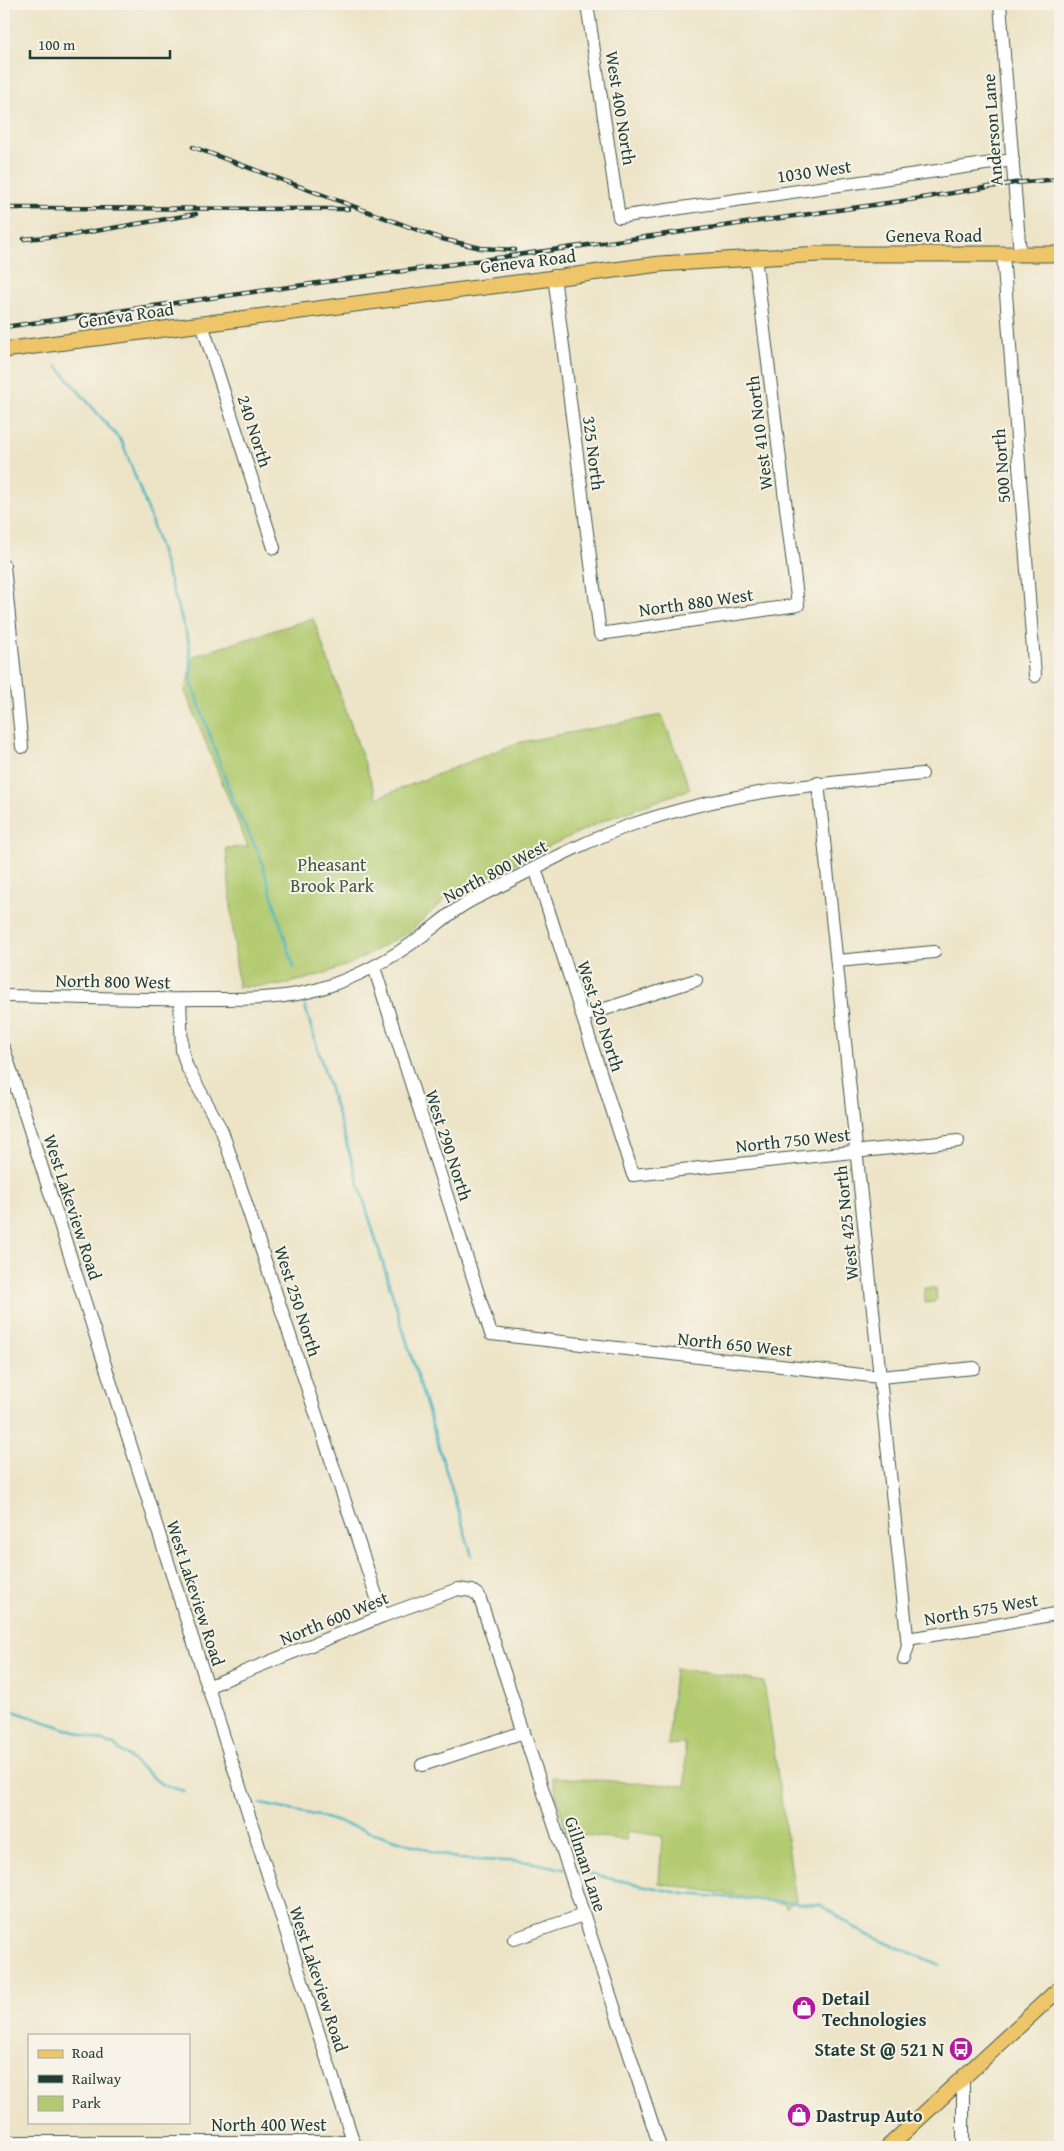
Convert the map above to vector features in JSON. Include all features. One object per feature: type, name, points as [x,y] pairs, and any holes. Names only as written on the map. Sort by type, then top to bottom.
[{"type":"main road","name":"Geneva Road","points":[[4,350],[554,276],[660,264],[819,254],[1060,254]]},
{"type":"main road","points":[[888,2147],[1060,1988]]},
{"type":"street","name":"West 400 North","points":[[587,4],[619,217]]},
{"type":"street","name":"Anderson Lane","points":[[1000,4],[1020,254]]},
{"type":"street","name":"1030 West","points":[[619,217],[1013,160]]},
{"type":"street","name":"500 North","points":[[1003,254],[1035,676]]},
{"type":"street","name":"West 410 North","points":[[755,257],[798,605]]},
{"type":"street","name":"325 North","points":[[554,276],[600,634]]},
{"type":"street","name":"240 North","points":[[202,324],[274,548]]},
{"type":"street","points":[[4,566],[22,747]]},
{"type":"street","name":"North 880 West","points":[[600,634],[798,605]]},
{"type":"street","name":"North 800 West","points":[[4,996],[180,999],[263,998],[298,994],[321,988],[374,967],[414,941],[462,905],[587,842],[674,812],[754,792],[818,783],[922,774]]},
{"type":"street","name":"West 425 North","points":[[818,783],[908,1646],[904,1659]]},
{"type":"street","name":"West 320 North","points":[[535,868],[584,1016],[633,1175]]},
{"type":"street","points":[[837,961],[934,952]]},
{"type":"street","name":"West 290 North","points":[[374,967],[491,1334]]},
{"type":"street","points":[[584,1016],[696,980]]},
{"type":"street","name":"West 250 North","points":[[180,999],[182,1051],[187,1068],[222,1131],[383,1616]]},
{"type":"street","name":"West Lakeview Road","points":[[4,1050],[354,2145]]},
{"type":"street","name":"North 750 West","points":[[633,1175],[958,1141]]},
{"type":"street","name":"North 650 West","points":[[491,1334],[880,1377],[974,1368]]},
{"type":"street","name":"North 600 West","points":[[207,1687],[383,1616],[458,1589],[465,1588],[475,1592]]},
{"type":"street","name":"Gillman Lane","points":[[475,1592],[479,1596],[660,2147]]},
{"type":"street","name":"North 575 West","points":[[907,1638],[997,1625],[1060,1613]]},
{"type":"street","points":[[422,1765],[524,1732]]},
{"type":"street","points":[[514,1939],[583,1914]]},
{"type":"street","points":[[963,2078],[963,2147]]},
{"type":"street","name":"North 400 West","points":[[4,2142],[354,2145]]},
{"type":"green space","name":"Pheasant Brook Park","points":[[313,618],[377,798],[517,743],[662,715],[690,789],[605,820],[447,898],[409,932],[350,964],[317,976],[282,985],[238,987],[226,848],[248,847],[185,691],[194,656]]},
{"type":"green space","points":[[924,1288],[936,1288],[937,1299],[934,1302],[925,1303]]},
{"type":"green space","points":[[675,1668],[764,1682],[796,1900],[786,1908],[785,1904],[659,1883],[662,1836],[627,1831],[626,1840],[566,1833],[552,1777],[686,1786],[685,1743],[668,1745]]},
{"type":"waterway","points":[[57,366],[122,442],[148,510],[189,643],[192,684],[236,809],[259,853],[294,968]]},
{"type":"waterway","points":[[305,1007],[472,1556]]},
{"type":"waterway","points":[[4,1708],[114,1745],[161,1784],[184,1791]]},
{"type":"waterway","points":[[261,1804],[319,1816],[457,1859],[529,1862],[564,1869]]},
{"type":"waterway","points":[[574,1871],[684,1894],[821,1905],[863,1933],[940,1965]]},
{"type":"railway","points":[[193,147],[442,239],[481,248],[515,250]]},
{"type":"railway","points":[[4,327],[909,200],[1014,183],[1060,179]]},
{"type":"railway","points":[[8,208],[348,209]]},
{"type":"railway","points":[[24,239],[71,235],[196,214]]},
{"type":"place","name":"Detail Technologies","points":[[804,2008]]},
{"type":"place","name":"State St @ 521 N","points":[[961,2049]]},
{"type":"place","name":"Dastrup Auto","points":[[799,2115]]}]
